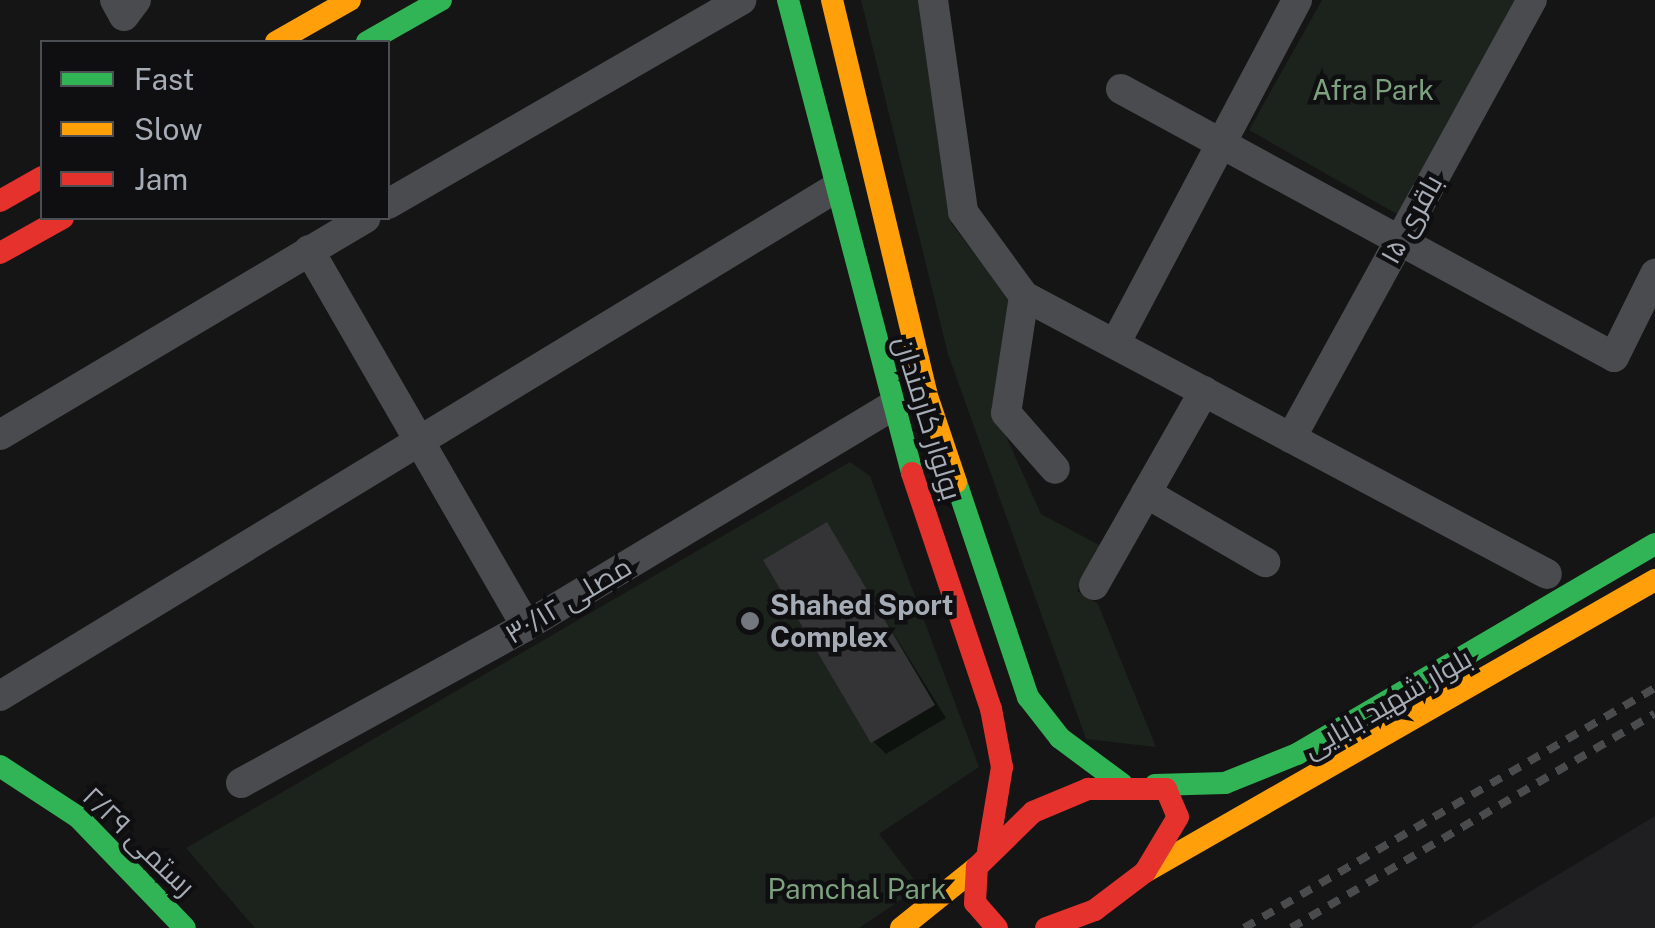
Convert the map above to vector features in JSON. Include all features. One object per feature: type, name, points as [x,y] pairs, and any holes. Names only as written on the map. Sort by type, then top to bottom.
[{"type":"street","points":[[280,40],[350,0]]},
{"type":"street","points":[[371,40],[441,0]]},
{"type":"street","points":[[390,203],[741,0]]},
{"type":"street","name":"بولوار کارمندان","points":[[788,0],[890,407],[991,710],[1002,767],[975,903],[997,928]]},
{"type":"street","name":"بولوار کارمندان","points":[[832,0],[926,393],[1028,697],[1060,738],[1122,784]]},
{"type":"street","points":[[933,0],[963,212],[1024,296],[1547,574]]},
{"type":"street","points":[[1115,344],[1297,0]]},
{"type":"street","name":"باقری ۱۵","points":[[1291,438],[1532,0]]},
{"type":"street","points":[[1121,88],[1614,357],[1655,274]]},
{"type":"street","points":[[0,201],[40,178]]},
{"type":"street","points":[[0,696],[834,189]]},
{"type":"street","points":[[0,254],[59,220]]},
{"type":"street","points":[[0,435],[362,220]]},
{"type":"street","points":[[309,250],[526,626]]},
{"type":"street","points":[[1024,296],[1006,413],[1055,469]]},
{"type":"street","points":[[1094,585],[1204,391]]},
{"type":"street","name":"مصلی ۳۰/۱۲","points":[[241,782],[526,626],[890,407]]},
{"type":"street","points":[[1146,494],[1265,562]]},
{"type":"street","name":"بلوار شهید بابایی","points":[[982,859],[1033,812],[1122,784],[1225,783],[1297,754],[1655,544]]},
{"type":"street","name":"بلوار شهید بابایی","points":[[1046,928],[1095,910],[1146,872],[1655,580]]},
{"type":"street","name":"رستمی ۲/۲۹","points":[[6,776],[78,817],[185,928]]},
{"type":"street","points":[[1146,872],[1178,817],[1174,796],[1156,785]]},
{"type":"street","points":[[901,928],[982,859]]},
{"type":"shaded area","points":[[1655,816],[1655,928],[1470,928]]},
{"type":"green space","points":[[861,0],[922,0],[951,223],[1009,299],[997,416],[1041,514],[1101,546],[1077,591],[1098,604],[1156,747],[1086,739],[948,354]]},
{"type":"green space","name":"Afra Park","points":[[1322,0],[1524,0],[1402,217],[1249,130]]},
{"type":"green space","name":"Shahed Sport Complex","points":[[850,462],[870,476],[979,767],[879,834],[920,887],[859,928],[255,928],[186,848]]},
{"type":"building","points":[[827,522],[935,705],[871,743],[763,560]]},
{"type":"railway","points":[[1244,928],[1655,688]]},
{"type":"railway","points":[[1291,928],[1655,714]]},
{"type":"traffic: fast","points":[[371,40],[441,0]]},
{"type":"traffic: fast","points":[[788,0],[912,473]]},
{"type":"traffic: fast","points":[[956,482],[1028,697],[1060,738],[1122,784]]},
{"type":"traffic: fast","points":[[1155,785],[1225,783],[1297,754],[1655,544]]},
{"type":"traffic: fast","points":[[0,766],[78,817],[185,928]]},
{"type":"traffic: slow","points":[[280,40],[350,0]]},
{"type":"traffic: slow","points":[[832,0],[926,393],[956,482]]},
{"type":"traffic: slow","points":[[1145,872],[1655,580]]},
{"type":"traffic: slow","points":[[901,928],[977,867]]},
{"type":"traffic: jam","points":[[0,201],[40,178]]},
{"type":"traffic: jam","points":[[0,253],[59,220]]},
{"type":"traffic: jam","points":[[912,473],[991,709],[1002,767],[988,852]]},
{"type":"traffic: jam","points":[[997,928],[975,903],[977,867],[1033,812],[1088,789],[1166,789],[1178,817],[1145,872],[1095,910],[1046,928]]},
{"type":"place","name":"Shahed Sport Complex","points":[[750,621]]},
{"type":"park label","name":"Pamchal Park","points":[[857,889]]}]
